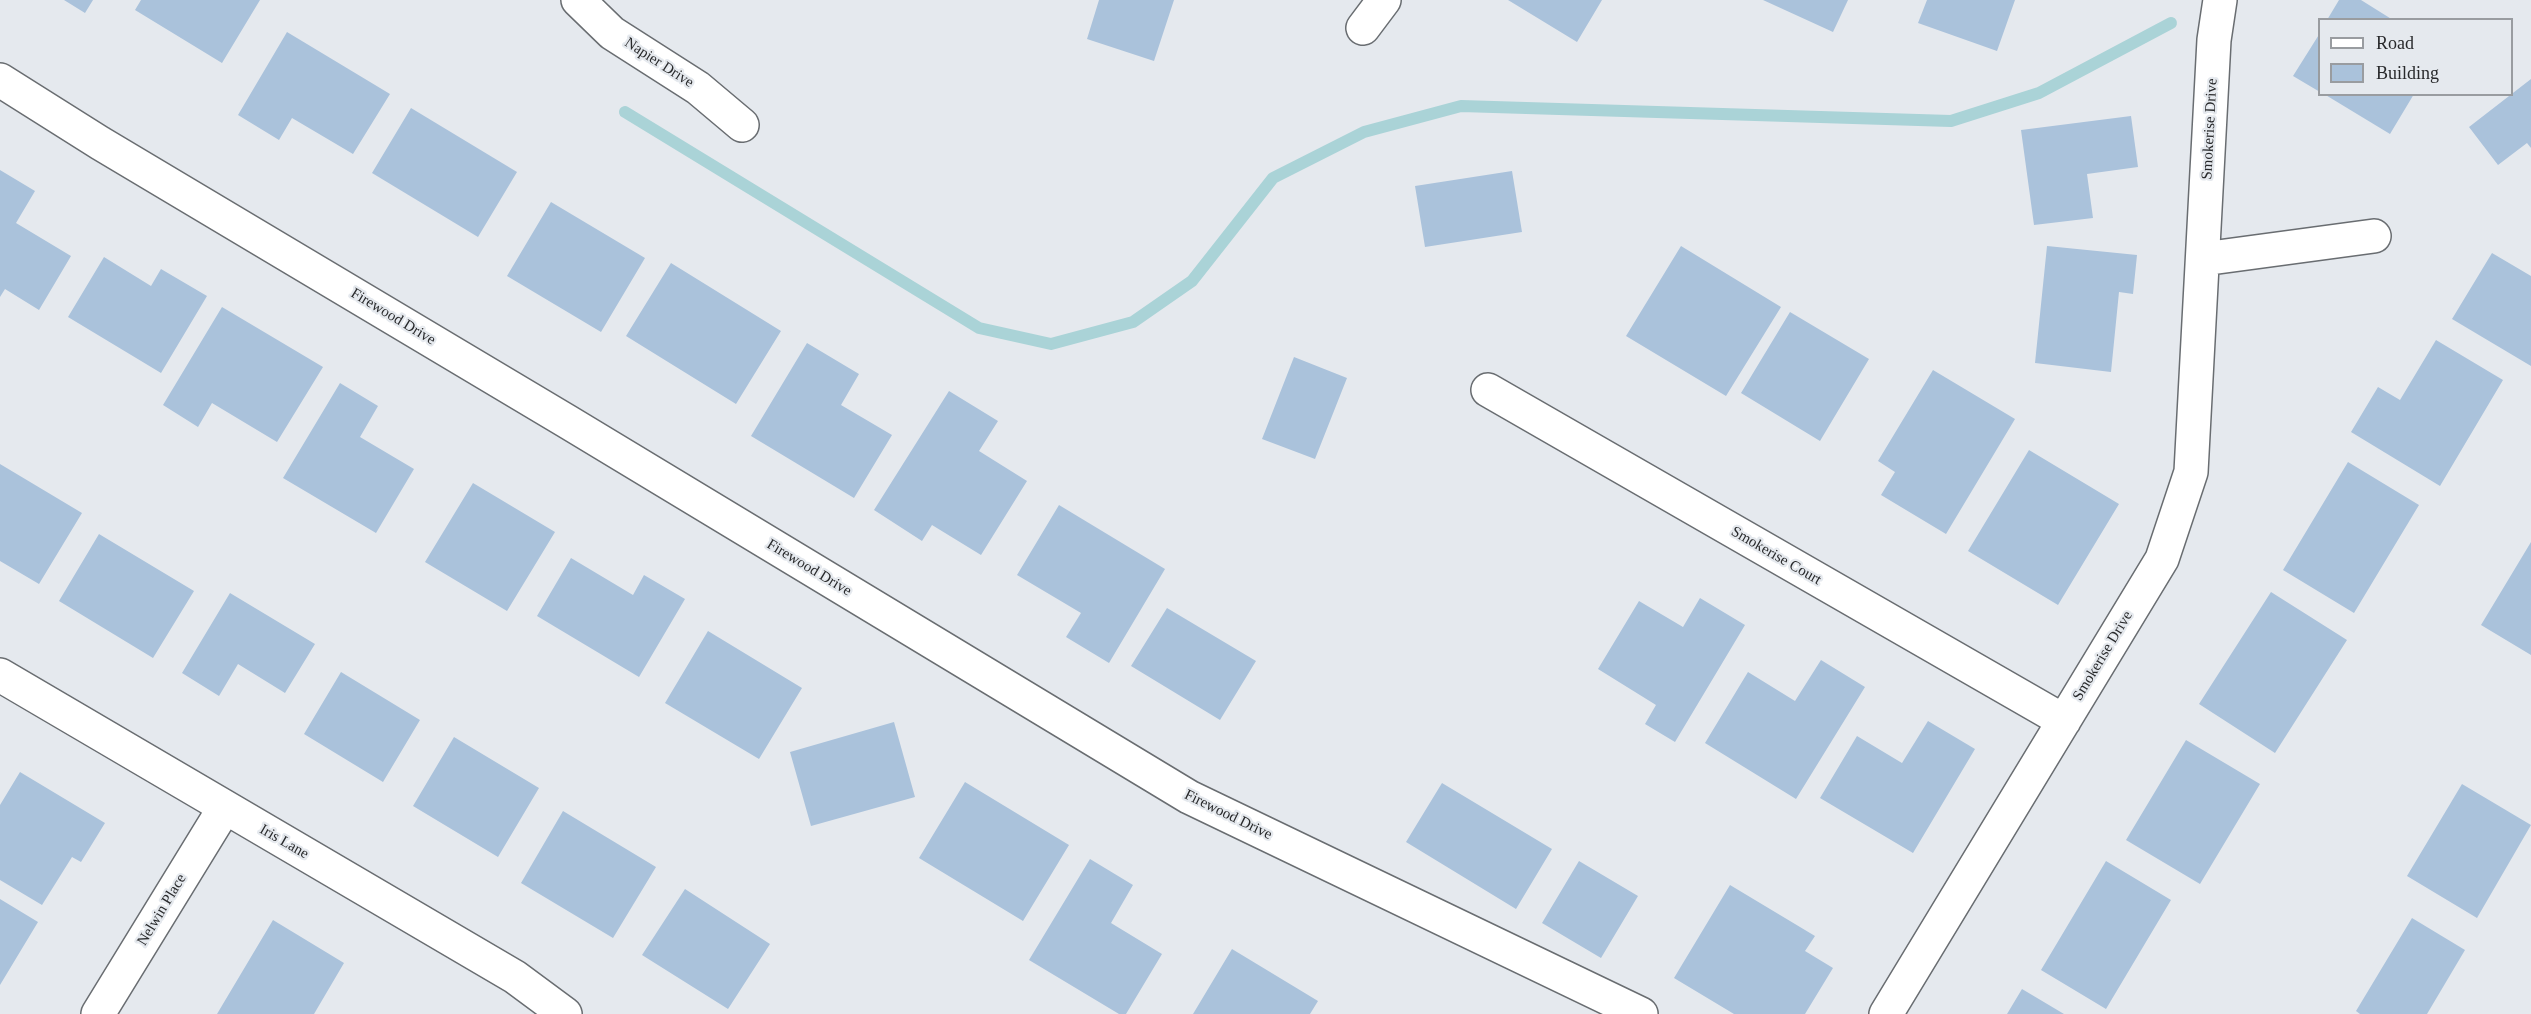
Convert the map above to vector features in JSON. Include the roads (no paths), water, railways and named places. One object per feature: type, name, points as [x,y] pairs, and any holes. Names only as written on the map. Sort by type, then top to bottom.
[{"type":"street","name":"Napier Drive","points":[[578,0],[612,33],[698,88],[742,125]]},
{"type":"street","points":[[1363,28],[1384,0]]},
{"type":"street","name":"Smokerise Drive","points":[[1886,1014],[2162,559],[2191,472],[2214,40],[2220,0]]},
{"type":"street","name":"Firewood Drive","points":[[0,80],[100,143],[1189,797],[1641,1014]]},
{"type":"street","points":[[2203,259],[2374,236]]},
{"type":"street","name":"Smokerise Court","points":[[1488,390],[2064,721]]},
{"type":"street","name":"Iris Lane","points":[[0,675],[515,977],[565,1014]]},
{"type":"street","name":"Nelwin Place","points":[[98,1014],[225,807]]},
{"type":"waterway","points":[[625,112],[979,328],[1051,344],[1133,322],[1192,281],[1273,178],[1364,132],[1461,106],[1951,121],[2039,93],[2171,23]]}]
